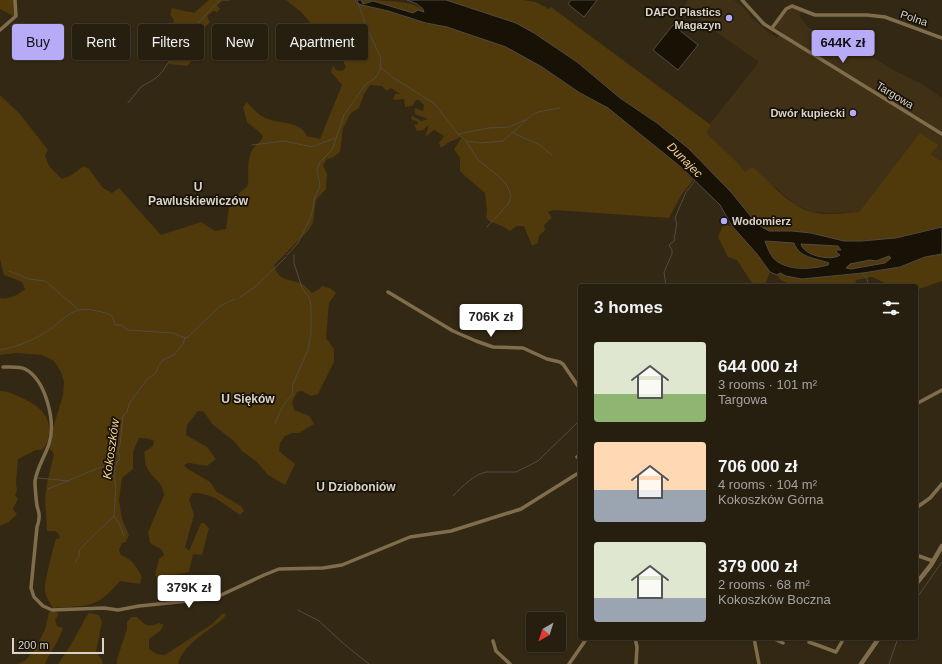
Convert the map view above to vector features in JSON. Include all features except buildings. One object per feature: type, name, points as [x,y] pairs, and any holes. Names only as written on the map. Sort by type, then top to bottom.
[{"type":"street","points":[[0,30],[16,16],[15,0]]},
{"type":"street","name":"Targowa","points":[[742,0],[764,24],[942,134]]},
{"type":"street","name":"Polna","points":[[772,28],[786,9],[792,6],[815,15],[867,15],[885,17],[942,38]]},
{"type":"street","points":[[388,292],[434,321],[470,338],[493,347],[523,348],[547,359],[560,362],[563,364],[578,386]]},
{"type":"street","points":[[3,367],[22,368],[28,372],[39,383],[48,404],[51,421],[51,435],[50,443],[37,473],[35,482],[40,517],[37,527],[31,588],[34,597],[43,606],[52,610],[104,608],[118,610],[139,606],[208,599],[219,596],[264,574],[279,569],[324,568],[342,565],[410,536],[451,531],[521,509],[578,473]]},
{"type":"street","points":[[918,403],[942,390]]},
{"type":"street","points":[[918,507],[930,498],[942,484]]},
{"type":"street","points":[[918,581],[934,561],[942,546]]},
{"type":"street","points":[[918,556],[934,561]]},
{"type":"street","points":[[569,664],[586,640]]},
{"type":"street","points":[[635,640],[637,647],[636,664]]},
{"type":"street","points":[[754,640],[759,664]]},
{"type":"street","points":[[776,640],[783,643]]},
{"type":"street","points":[[809,642],[836,652],[843,640]]},
{"type":"street","points":[[861,664],[878,640]]},
{"type":"street","points":[[493,641],[496,651],[510,664]]},
{"type":"shaded area","points":[[0,0],[15,0],[15,17],[0,9]]},
{"type":"shaded area","points":[[209,0],[230,0],[222,1],[217,5],[220,9],[217,12],[213,11],[207,16],[210,22],[204,28],[204,24],[171,24],[174,22],[170,15],[172,8],[194,13]]},
{"type":"shaded area","points":[[286,0],[355,0],[362,5],[388,11],[426,23],[447,27],[506,47],[521,54],[580,93],[608,108],[682,168],[693,180],[682,194],[669,218],[554,210],[548,212],[552,218],[544,225],[545,230],[539,236],[538,243],[532,246],[524,226],[517,226],[510,231],[489,221],[486,218],[487,211],[485,193],[460,171],[460,158],[454,149],[462,137],[449,142],[441,148],[439,143],[444,136],[434,130],[425,137],[429,125],[423,130],[417,131],[414,124],[417,125],[418,122],[411,119],[412,116],[421,121],[428,119],[415,114],[415,108],[423,111],[424,105],[419,100],[416,100],[412,106],[405,107],[404,99],[393,100],[395,94],[400,94],[391,88],[387,91],[382,86],[370,85],[364,94],[359,108],[351,113],[343,128],[340,152],[332,158],[327,159],[323,165],[327,174],[326,189],[316,200],[313,223],[308,231],[274,265],[279,275],[285,279],[302,284],[312,293],[322,286],[330,288],[336,293],[329,303],[326,338],[334,349],[334,362],[318,394],[311,396],[302,391],[297,392],[292,402],[294,410],[309,416],[314,424],[299,433],[292,433],[285,436],[280,443],[279,451],[295,464],[285,485],[268,475],[257,462],[242,451],[234,441],[213,425],[204,412],[198,411],[187,425],[186,435],[207,447],[216,459],[207,466],[189,463],[184,465],[210,482],[217,492],[241,506],[244,511],[240,515],[213,497],[200,493],[193,493],[189,499],[194,515],[185,547],[189,551],[201,523],[204,523],[209,528],[202,555],[193,554],[189,572],[158,578],[155,575],[159,559],[164,555],[162,550],[150,543],[148,532],[164,495],[162,486],[149,472],[145,462],[144,452],[153,446],[154,441],[146,438],[139,438],[133,452],[133,469],[122,478],[119,500],[122,519],[129,535],[126,542],[122,543],[119,550],[121,555],[131,561],[138,570],[142,577],[140,584],[120,581],[104,597],[90,604],[83,606],[53,608],[46,595],[45,587],[56,539],[60,538],[58,533],[55,531],[47,531],[45,499],[47,483],[54,455],[50,450],[53,428],[63,395],[64,382],[61,372],[54,361],[42,355],[16,353],[0,355],[0,298],[13,296],[25,289],[22,282],[4,275],[0,259],[0,95],[20,114],[48,150],[45,155],[49,166],[62,179],[70,176],[84,166],[89,169],[103,188],[112,193],[119,188],[161,235],[201,222],[215,231],[226,229],[230,204],[248,185],[249,157],[263,136],[247,122],[243,107],[247,102],[256,112],[265,118],[295,125],[304,131],[307,136],[320,139],[342,85],[331,72],[333,65],[336,70],[342,71],[346,68],[343,60],[368,60],[368,24],[311,24],[301,12]]},
{"type":"shaded area","points":[[361,0],[406,3],[420,8],[424,12],[413,13],[373,1],[363,4]]},
{"type":"shaded area","points":[[446,0],[523,0],[536,2],[549,9],[551,7],[711,125],[706,133],[738,163],[745,172],[753,167],[788,200],[812,212],[830,214],[859,212],[920,133],[939,145],[931,154],[940,161],[942,159],[942,227],[896,238],[861,241],[844,241],[792,231],[769,231],[762,228],[731,192],[688,148],[657,123],[620,98],[577,62],[534,33],[516,23]]},
{"type":"shaded area","points":[[688,0],[734,0],[740,4],[753,19],[777,38],[782,32],[774,28],[789,7],[802,11],[799,16],[808,27],[838,44],[842,41],[859,49],[897,72],[922,84],[942,98],[942,159],[940,161],[931,154],[939,145],[920,134],[859,212],[812,212],[796,205],[775,187],[745,172],[738,163],[705,133],[711,125],[710,124],[759,62],[682,8]]},
{"type":"shaded area","points":[[168,60],[192,60],[187,66],[169,64]]},
{"type":"shaded area","points":[[723,225],[732,226],[757,254],[770,272],[766,283],[754,284],[737,260],[728,257],[718,237]]},
{"type":"shaded area","points":[[765,241],[794,243],[805,256],[829,263],[828,265],[809,268],[796,268],[783,265],[773,258]]},
{"type":"shaded area","points":[[801,243],[838,246],[841,251],[840,255],[836,257],[824,258],[807,251],[803,248]]},
{"type":"shaded area","points":[[942,254],[942,281],[918,289],[918,284],[887,284],[872,277],[856,280],[855,284],[790,284],[782,281],[777,275],[780,273],[786,276],[802,279],[865,273],[900,267],[925,257]]},
{"type":"shaded area","points":[[889,256],[891,258],[885,263],[851,269],[846,268],[850,264],[870,260],[876,261]]},
{"type":"shaded area","points":[[0,391],[13,394],[37,406],[48,420],[49,433],[47,442],[42,450],[36,450],[18,459],[16,483],[17,491],[15,495],[18,499],[13,509],[17,514],[9,522],[0,526]]},
{"type":"shaded area","points":[[55,611],[59,614],[55,620],[57,626],[63,628],[45,664],[18,664],[26,660],[34,650],[45,630],[49,612]]},
{"type":"shaded area","points":[[89,613],[99,615],[102,622],[96,652],[103,664],[58,664],[71,644]]},
{"type":"shaded area","points":[[222,614],[226,614],[224,618],[197,638],[185,650],[178,664],[117,664],[117,659],[127,629],[127,622],[131,617],[137,617],[147,625],[159,623],[164,625],[160,631],[149,639],[149,649],[157,654],[165,655],[212,624]]},
{"type":"water","name":"Dunajec","points":[[355,0],[361,0],[363,4],[373,1],[413,13],[418,10],[424,12],[423,9],[417,4],[407,0],[446,0],[516,23],[534,33],[577,62],[620,98],[657,123],[688,148],[731,192],[757,224],[769,231],[811,233],[844,241],[861,241],[896,238],[942,227],[942,254],[925,257],[900,267],[863,273],[802,279],[786,276],[780,273],[777,275],[770,272],[757,254],[732,226],[720,205],[682,168],[608,108],[580,93],[542,67],[506,47],[447,27],[426,23],[357,3]],"holes":[[[765,241],[794,243],[796,248],[804,255],[829,263],[828,265],[809,268],[790,267],[773,258]],[[801,244],[838,246],[841,250],[837,250],[836,252],[840,255],[830,258],[818,256],[807,251]],[[889,256],[891,258],[885,263],[851,269],[846,268],[850,264],[870,260],[876,261]]]},
{"type":"water","points":[[571,0],[597,0],[584,17],[568,4]]},
{"type":"water","points":[[673,25],[698,45],[678,70],[653,50]]},
{"type":"waterway","points":[[128,103],[141,87],[156,78],[162,72],[177,54],[188,34],[221,0]]},
{"type":"waterway","name":"Kokoszków","points":[[287,255],[298,243],[309,221],[313,209],[314,199],[320,186],[317,169],[320,162],[332,150],[344,115],[365,85],[375,78],[380,70],[381,58],[366,26],[357,0]]},
{"type":"waterway","points":[[380,67],[392,77],[435,104],[458,134],[466,141],[478,160],[507,185],[511,196],[509,203],[487,227]]},
{"type":"waterway","points":[[467,141],[480,143],[503,141],[532,115],[538,112],[560,108]]},
{"type":"waterway","points":[[458,134],[488,128],[509,127],[525,120]]},
{"type":"waterway","points":[[513,133],[538,144],[552,155]]},
{"type":"waterway","points":[[252,145],[284,141],[312,147],[335,138]]},
{"type":"waterway","name":"Dunajec","points":[[666,284],[664,272],[672,254],[672,250],[669,245],[675,240],[674,238],[677,224],[675,218],[686,192],[694,182]]},
{"type":"waterway","points":[[275,424],[282,408],[293,394],[292,386],[308,350],[311,333],[310,299],[302,288],[294,263],[294,255]]},
{"type":"waterway","name":"Kokoszków","points":[[240,297],[255,287],[286,257]]},
{"type":"waterway","points":[[9,271],[29,279],[45,281],[78,309]]},
{"type":"waterway","points":[[862,273],[867,279],[868,284]]},
{"type":"waterway","name":"Kokoszków","points":[[75,563],[79,556],[79,551],[83,546],[114,516],[116,487],[114,474],[117,462],[120,459],[118,450],[120,445],[123,416],[127,412],[129,404],[148,378],[155,374],[163,360],[174,355],[183,344],[185,338],[188,337],[220,306],[235,299]]},
{"type":"waterway","points":[[0,350],[30,341],[46,332],[74,311],[88,309],[109,314],[112,316],[115,325],[122,325],[127,330],[173,333],[185,338]]},
{"type":"waterway","points":[[453,496],[468,481],[481,473],[516,472],[538,461],[578,422]]},
{"type":"waterway","points":[[48,489],[117,462]]},
{"type":"waterway","points":[[38,478],[69,481]]},
{"type":"waterway","points":[[114,516],[120,525],[124,536]]},
{"type":"waterway","points":[[918,596],[942,562]]},
{"type":"waterway","points":[[298,610],[319,621],[369,664]]},
{"type":"waterway","points":[[889,664],[897,640]]},
{"type":"place","name":"DAFO Plastics Magazyn","points":[[729,18]]},
{"type":"place","name":"Dwór kupiecki","points":[[853,113]]},
{"type":"place","name":"Wodomierz","points":[[724,221]]},
{"type":"district","name":"U Pawluśkiewiczów","points":[[198,194]]},
{"type":"district","name":"U Sięków","points":[[248,399]]},
{"type":"district","name":"U Dzioboniów","points":[[356,487]]}]
